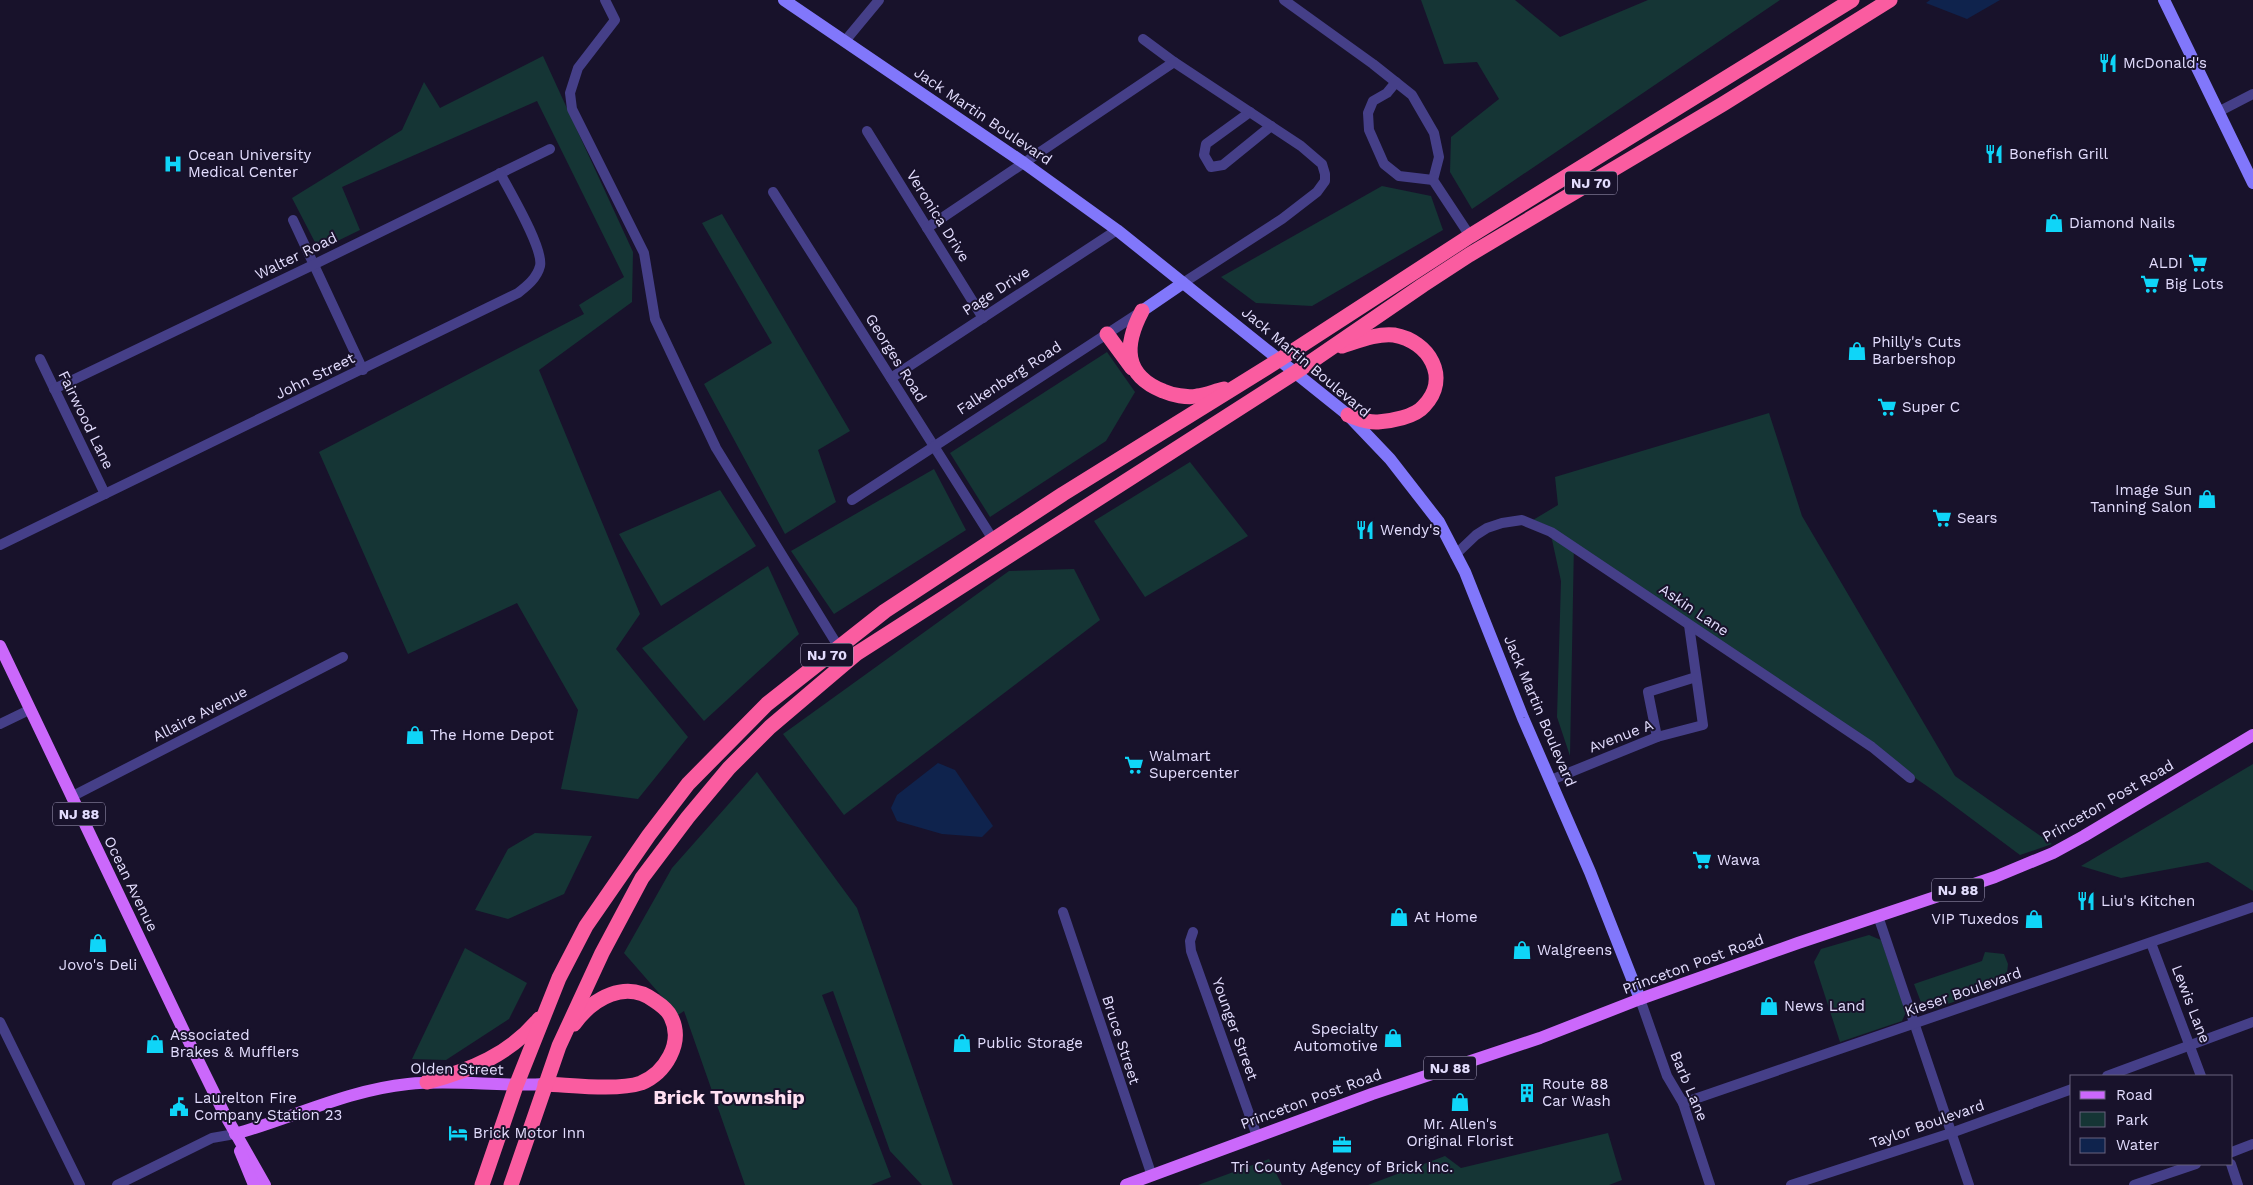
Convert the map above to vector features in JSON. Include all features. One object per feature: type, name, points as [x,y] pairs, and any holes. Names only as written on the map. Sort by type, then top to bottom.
[{"type":"highway","name":"NJ 70","points":[[482,1185],[516,1086],[559,978],[586,926],[649,834],[688,784],[767,704],[838,646],[885,611],[1063,494],[1279,360],[1470,236],[1852,0]]},
{"type":"highway","name":"NJ 70","points":[[511,1185],[559,1046],[602,953],[642,878],[688,817],[729,768],[770,727],[856,654],[1296,372],[1468,255],[1723,104],[1890,0]]},
{"type":"highway","points":[[1136,374],[1130,356],[1135,324],[1142,311]]},
{"type":"highway","points":[[1107,334],[1136,374],[1150,386],[1171,394],[1196,396],[1240,384]]},
{"type":"highway","points":[[1328,350],[1372,337],[1392,335],[1407,339],[1421,347],[1431,356],[1436,367],[1435,384],[1431,396],[1425,406],[1419,410],[1396,419],[1376,423],[1348,415]]},
{"type":"highway","points":[[545,1084],[616,1087],[640,1083],[654,1076],[665,1066],[673,1049],[675,1036],[672,1017],[646,994],[623,991],[607,995],[591,1005],[559,1046]]},
{"type":"highway","points":[[427,1082],[461,1072],[497,1057],[518,1041],[548,1008]]},
{"type":"main road","name":"Ocean Avenue","points":[[0,646],[29,710],[235,1134],[250,1156],[265,1185]]},
{"type":"main road","name":"Princeton Post Road","points":[[1126,1185],[1366,1096],[1540,1038],[1640,999],[1995,877],[2053,853],[2112,820],[2253,735]]},
{"type":"main road","name":"Olden Street","points":[[235,1134],[382,1087],[427,1082],[516,1086],[545,1084]]},
{"type":"main road","name":"Ocean Avenue","points":[[235,1134],[242,1160],[254,1185]]},
{"type":"street","points":[[605,0],[615,20],[578,68],[570,93],[572,109],[644,253],[655,319],[716,448],[838,646]]},
{"type":"street","name":"Jack Martin Boulevard","points":[[784,0],[1024,163],[1118,230],[1348,415],[1410,482],[1439,522],[1468,580],[1523,718],[1551,780],[1640,999]]},
{"type":"street","points":[[845,42],[879,0]]},
{"type":"street","points":[[1284,0],[1412,95],[1434,133],[1439,157],[1433,180],[1470,236]]},
{"type":"street","points":[[2164,0],[2253,183]]},
{"type":"street","points":[[1143,39],[1174,62],[1301,146],[1322,164],[1325,182],[1317,192],[1282,219],[1183,284]]},
{"type":"street","points":[[927,228],[1174,62]]},
{"type":"street","points":[[1396,82],[1387,93],[1374,101],[1368,114],[1369,130],[1384,164],[1399,176],[1433,180]]},
{"type":"street","points":[[2218,112],[2253,94]]},
{"type":"street","points":[[1250,112],[1206,144],[1204,155],[1211,167],[1222,165],[1271,126]]},
{"type":"street","name":"Veronica Drive","points":[[867,130],[983,318]]},
{"type":"street","name":"Walter Road","points":[[54,388],[313,265],[550,149]]},
{"type":"street","name":"John Street","points":[[0,545],[518,293],[532,282],[540,265],[540,254],[500,173]]},
{"type":"street","name":"Georges Road","points":[[773,192],[994,541]]},
{"type":"street","points":[[293,220],[363,370]]},
{"type":"street","name":"Page Drive","points":[[891,378],[1118,230]]},
{"type":"street","name":"Falkenberg Road","points":[[852,500],[1183,284]]},
{"type":"street","name":"Fairwood Lane","points":[[40,359],[105,494]]},
{"type":"street","name":"Askin Lane","points":[[1455,555],[1466,543],[1487,528],[1522,520],[1551,532],[1872,747],[1910,778]]},
{"type":"street","points":[[1657,736],[1648,692],[1696,677],[1689,625]]},
{"type":"street","name":"Allaire Avenue","points":[[71,797],[342,657]]},
{"type":"street","name":"Avenue A","points":[[1551,780],[1657,736],[1703,725],[1696,677]]},
{"type":"street","points":[[0,724],[29,710]]},
{"type":"street","name":"Kieser Boulevard","points":[[1683,1103],[1915,1025],[2253,907]]},
{"type":"street","name":"Bruce Street","points":[[1064,912],[1152,1176]]},
{"type":"street","points":[[1878,916],[1969,1185]]},
{"type":"street","name":"Younger Street","points":[[1193,932],[1190,941],[1191,951],[1257,1136]]},
{"type":"street","name":"Lewis Lane","points":[[2151,943],[2201,1075]]},
{"type":"street","name":"Barb Lane","points":[[1640,999],[1667,1076],[1683,1103],[1710,1185]]},
{"type":"street","points":[[0,1022],[80,1185]]},
{"type":"street","points":[[2110,1075],[2253,1022]]},
{"type":"street","name":"Taylor Boulevard","points":[[1791,1185],[1952,1133],[2070,1090]]},
{"type":"street","name":"Olden Street","points":[[117,1185],[212,1138],[235,1134]]},
{"type":"street","points":[[2233,1152],[2253,1144]]},
{"type":"street","points":[[2134,1185],[2193,1165]]},
{"type":"street","points":[[2231,1165],[2238,1185]]},
{"type":"green space","points":[[1421,0],[1515,0],[1560,37],[1648,0],[1780,0],[1472,209],[1450,172],[1451,137],[1499,99],[1477,62],[1444,64]]},
{"type":"green space","points":[[543,56],[633,252],[632,302],[539,370],[640,614],[616,649],[688,737],[638,799],[561,789],[578,710],[517,603],[408,654],[319,452],[584,314],[579,305],[624,277],[537,101],[342,187],[360,230],[319,250],[292,198],[402,130],[424,82],[440,108]]},
{"type":"green space","points":[[1382,186],[1431,196],[1443,230],[1312,306],[1256,303],[1221,277]]},
{"type":"green space","points":[[722,214],[850,431],[818,450],[836,502],[785,534],[704,384],[772,343],[702,223]]},
{"type":"green space","points":[[1107,352],[1135,392],[1106,441],[990,517],[950,453]]},
{"type":"green space","points":[[1769,413],[1802,516],[1955,776],[2052,844],[2020,855],[1937,793],[1574,543],[1570,756],[1557,717],[1561,581],[1549,526],[1533,520],[1558,505],[1555,477]]},
{"type":"green space","points":[[1190,462],[1248,536],[1145,597],[1094,521]]},
{"type":"green space","points":[[934,469],[966,530],[834,614],[791,551]]},
{"type":"green space","points":[[720,490],[756,546],[661,606],[619,534]]},
{"type":"green space","points":[[768,566],[799,634],[704,721],[642,648]]},
{"type":"green space","points":[[1074,569],[1100,620],[844,815],[783,734],[1009,571]]},
{"type":"green space","points":[[2253,764],[2253,891],[2208,862],[2121,878],[2081,866]]},
{"type":"green space","points":[[757,772],[857,908],[953,1185],[922,1185],[890,1151],[833,991],[822,995],[891,1177],[871,1185],[745,1185],[684,1011],[678,1015],[624,953],[672,868]]},
{"type":"green space","points":[[535,833],[592,836],[564,894],[508,919],[475,910],[508,849]]},
{"type":"green space","points":[[1869,935],[1881,940],[1906,1012],[1902,1021],[1840,1042],[1814,962],[1821,949]]},
{"type":"green space","points":[[465,948],[527,983],[509,1019],[446,1060],[412,1059]]},
{"type":"green space","points":[[1985,952],[2004,954],[2008,964],[2006,983],[1934,1009],[1922,1005],[1914,984],[1982,961]]},
{"type":"green space","points":[[1608,1133],[1622,1180],[1609,1185],[1368,1185],[1445,1156],[1461,1168]]},
{"type":"green space","points":[[1269,1159],[1282,1185],[1198,1185]]},
{"type":"water","points":[[1930,0],[2000,0],[1967,19],[1926,3]]},
{"type":"water","points":[[938,763],[955,770],[993,826],[982,837],[942,834],[897,821],[891,808],[897,795]]},
{"type":"place","name":"McDonald's","points":[[2108,63]]},
{"type":"place","name":"Bonefish Grill","points":[[1994,154]]},
{"type":"place","name":"Ocean University Medical Center","points":[[173,164]]},
{"type":"place","name":"Diamond Nails","points":[[2054,223]]},
{"type":"place","name":"ALDI","points":[[2198,263]]},
{"type":"place","name":"Big Lots","points":[[2150,284]]},
{"type":"place","name":"Philly's Cuts Barbershop","points":[[1857,351]]},
{"type":"place","name":"Super C","points":[[1887,407]]},
{"type":"place","name":"Image Sun Tanning Salon","points":[[2207,499]]},
{"type":"place","name":"Sears","points":[[1942,518]]},
{"type":"place","name":"Wendy's","points":[[1365,530]]},
{"type":"place","name":"The Home Depot","points":[[415,735]]},
{"type":"place","name":"Walmart Supercenter","points":[[1134,765]]},
{"type":"place","name":"Wawa","points":[[1702,860]]},
{"type":"place","name":"Liu's Kitchen","points":[[2086,901]]},
{"type":"place","name":"At Home","points":[[1399,917]]},
{"type":"place","name":"VIP Tuxedos","points":[[2034,919]]},
{"type":"place","name":"Jovo's Deli","points":[[98,943]]},
{"type":"place","name":"Walgreens","points":[[1522,950]]},
{"type":"place","name":"News Land","points":[[1769,1006]]},
{"type":"place","name":"Specialty Automotive","points":[[1393,1038]]},
{"type":"place","name":"Public Storage","points":[[962,1043]]},
{"type":"place","name":"Associated Brakes & Mufflers","points":[[155,1044]]},
{"type":"place","name":"Route 88 Car Wash","points":[[1527,1093]]},
{"type":"place","name":"Mr. Allen's Original Florist","points":[[1460,1102]]},
{"type":"place","name":"Laurelton Fire Company Station 23","points":[[179,1107]]},
{"type":"place","name":"Brick Motor Inn","points":[[458,1133]]},
{"type":"place","name":"Tri County Agency of Brick Inc.","points":[[1342,1145]]},
{"type":"district","name":"Brick Township","points":[[729,1097]]}]
